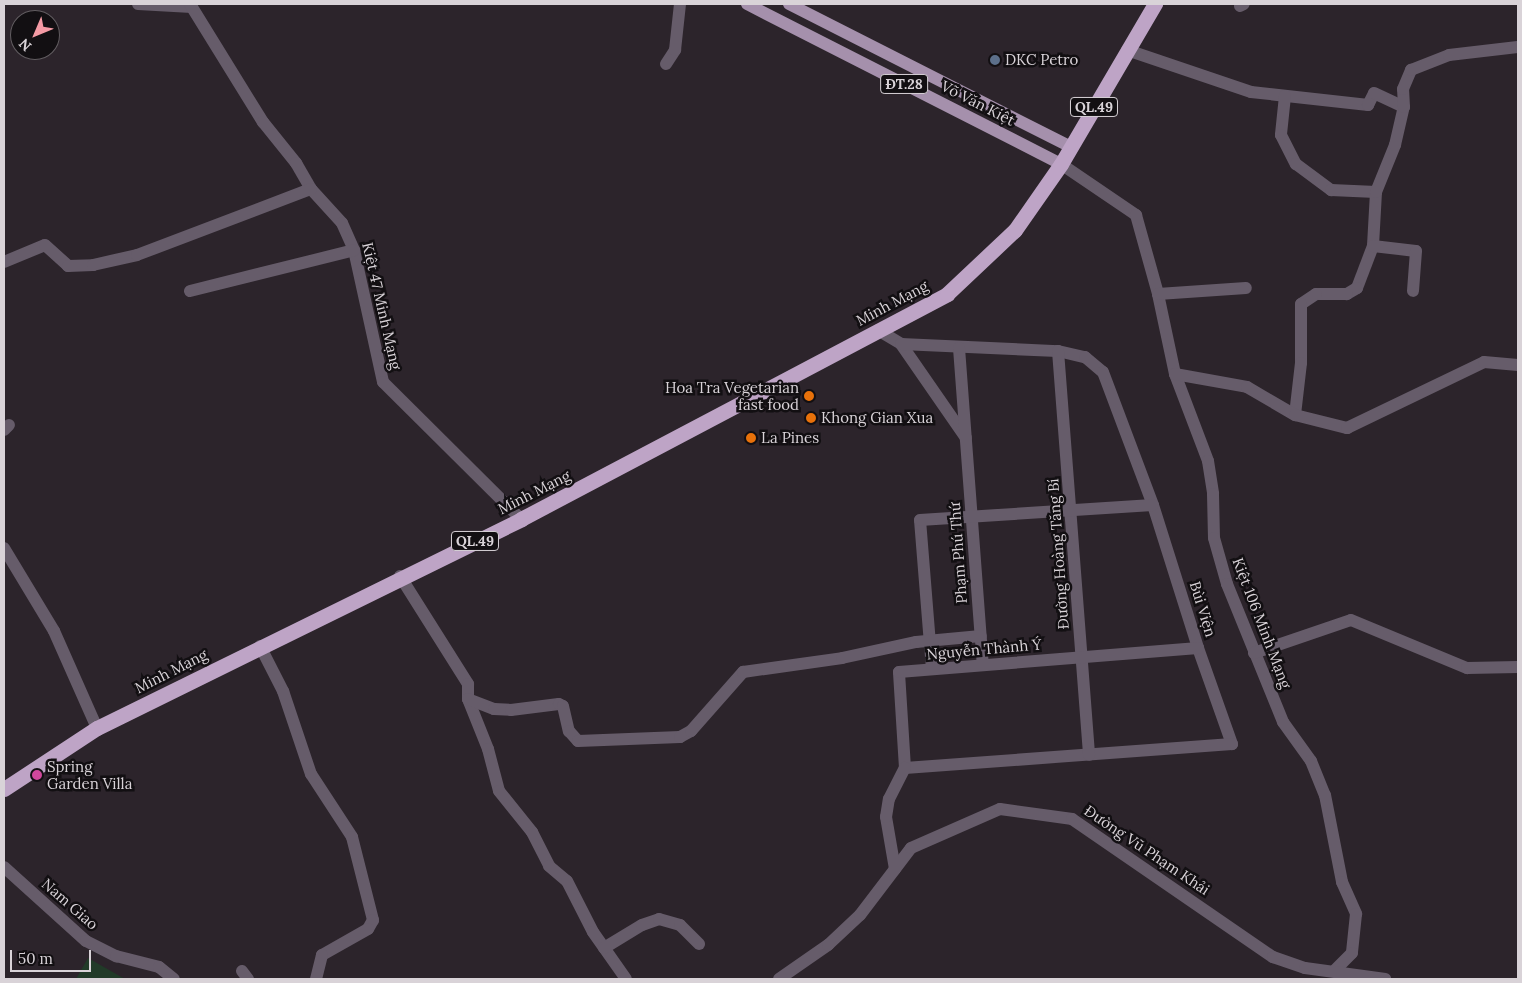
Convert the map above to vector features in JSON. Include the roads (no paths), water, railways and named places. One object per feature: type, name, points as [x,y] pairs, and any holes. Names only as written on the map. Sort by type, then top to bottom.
[{"type":"highway","name":"QL.49","points":[[1061,164],[1155,4]]},
{"type":"highway","name":"Minh Mạng","points":[[4,789],[97,728],[400,576],[521,519],[947,294],[1016,230],[1061,164]]},
{"type":"main road","name":"Võ Văn Kiệt","points":[[747,4],[771,9],[1061,164]]},
{"type":"main road","name":"Võ Văn Kiệt","points":[[789,4],[1071,147]]},
{"type":"street","points":[[138,4],[191,5]]},
{"type":"street","points":[[666,64],[674,50],[680,4]]},
{"type":"street","name":"Kiệt 47 Minh Mạng","points":[[191,5],[240,88],[311,189],[342,223],[354,250],[384,382],[521,519]]},
{"type":"street","points":[[1295,415],[1301,364],[1301,304],[1316,294],[1347,294],[1357,288],[1373,246],[1376,192],[1387,172],[1404,107],[1403,89],[1411,70],[1449,55],[1518,47]]},
{"type":"street","points":[[1127,50],[1250,92],[1368,104],[1374,93],[1404,107]]},
{"type":"street","points":[[1285,96],[1281,135],[1296,164],[1331,190],[1376,192]]},
{"type":"street","name":"Kiệt 106 Minh Mạng","points":[[1061,164],[1136,215],[1158,294],[1175,374],[1208,461],[1213,494],[1214,538],[1222,566],[1254,653],[1283,722],[1311,761],[1325,795],[1342,882],[1356,914],[1352,953],[1335,975]]},
{"type":"street","points":[[4,262],[45,245],[68,266],[93,265],[137,255],[311,189]]},
{"type":"street","points":[[1373,246],[1416,251],[1413,291]]},
{"type":"street","points":[[190,291],[354,250]]},
{"type":"street","points":[[1158,294],[1246,288]]},
{"type":"street","points":[[878,330],[901,344],[966,438]]},
{"type":"street","name":"Bùi Viện","points":[[901,344],[1058,351],[1085,357],[1103,372],[1153,505],[1198,648],[1232,744],[905,768]]},
{"type":"street","name":"Phạm Phú Thứ","points":[[959,348],[983,665]]},
{"type":"street","name":"Đường Hoàng Tăng Bí","points":[[1058,351],[1089,755]]},
{"type":"street","points":[[1175,374],[1247,387],[1295,415],[1347,428],[1484,362],[1518,365]]},
{"type":"street","points":[[932,669],[920,520],[1153,505]]},
{"type":"street","points":[[4,548],[54,631],[97,728]]},
{"type":"street","points":[[400,576],[468,684],[468,699],[488,749],[499,791],[532,832],[549,866],[567,881],[604,948],[626,979]]},
{"type":"street","points":[[1254,653],[1350,620],[1467,668],[1518,666]]},
{"type":"street","points":[[468,699],[494,709],[511,710],[559,704],[563,706],[569,731],[578,741],[680,737],[691,731],[743,672],[842,658],[930,641],[981,636]]},
{"type":"street","points":[[260,646],[283,691],[311,774],[352,837],[373,920],[368,929],[322,955],[316,979]]},
{"type":"street","name":"Nguyễn Thành Ý","points":[[905,768],[899,672],[1198,648]]},
{"type":"street","points":[[894,869],[886,817],[890,799],[905,768]]},
{"type":"street","name":"Đường Vũ Phạm Khải","points":[[779,979],[828,945],[854,921],[910,848],[1000,809],[1072,819],[1273,957],[1305,968],[1335,975],[1385,979]]},
{"type":"street","name":"Nam Giao","points":[[4,867],[86,941],[116,956],[159,968],[174,979]]},
{"type":"street","points":[[604,948],[642,925],[659,920],[680,925],[699,944]]},
{"type":"place","name":"DKC Petro","points":[[995,60]]},
{"type":"place","name":"Hoa Tra Vegetarian fast food","points":[[809,396]]},
{"type":"place","name":"Khong Gian Xua","points":[[811,418]]},
{"type":"place","name":"La Pines","points":[[751,438]]},
{"type":"place","name":"Spring Garden Villa","points":[[37,775]]}]
